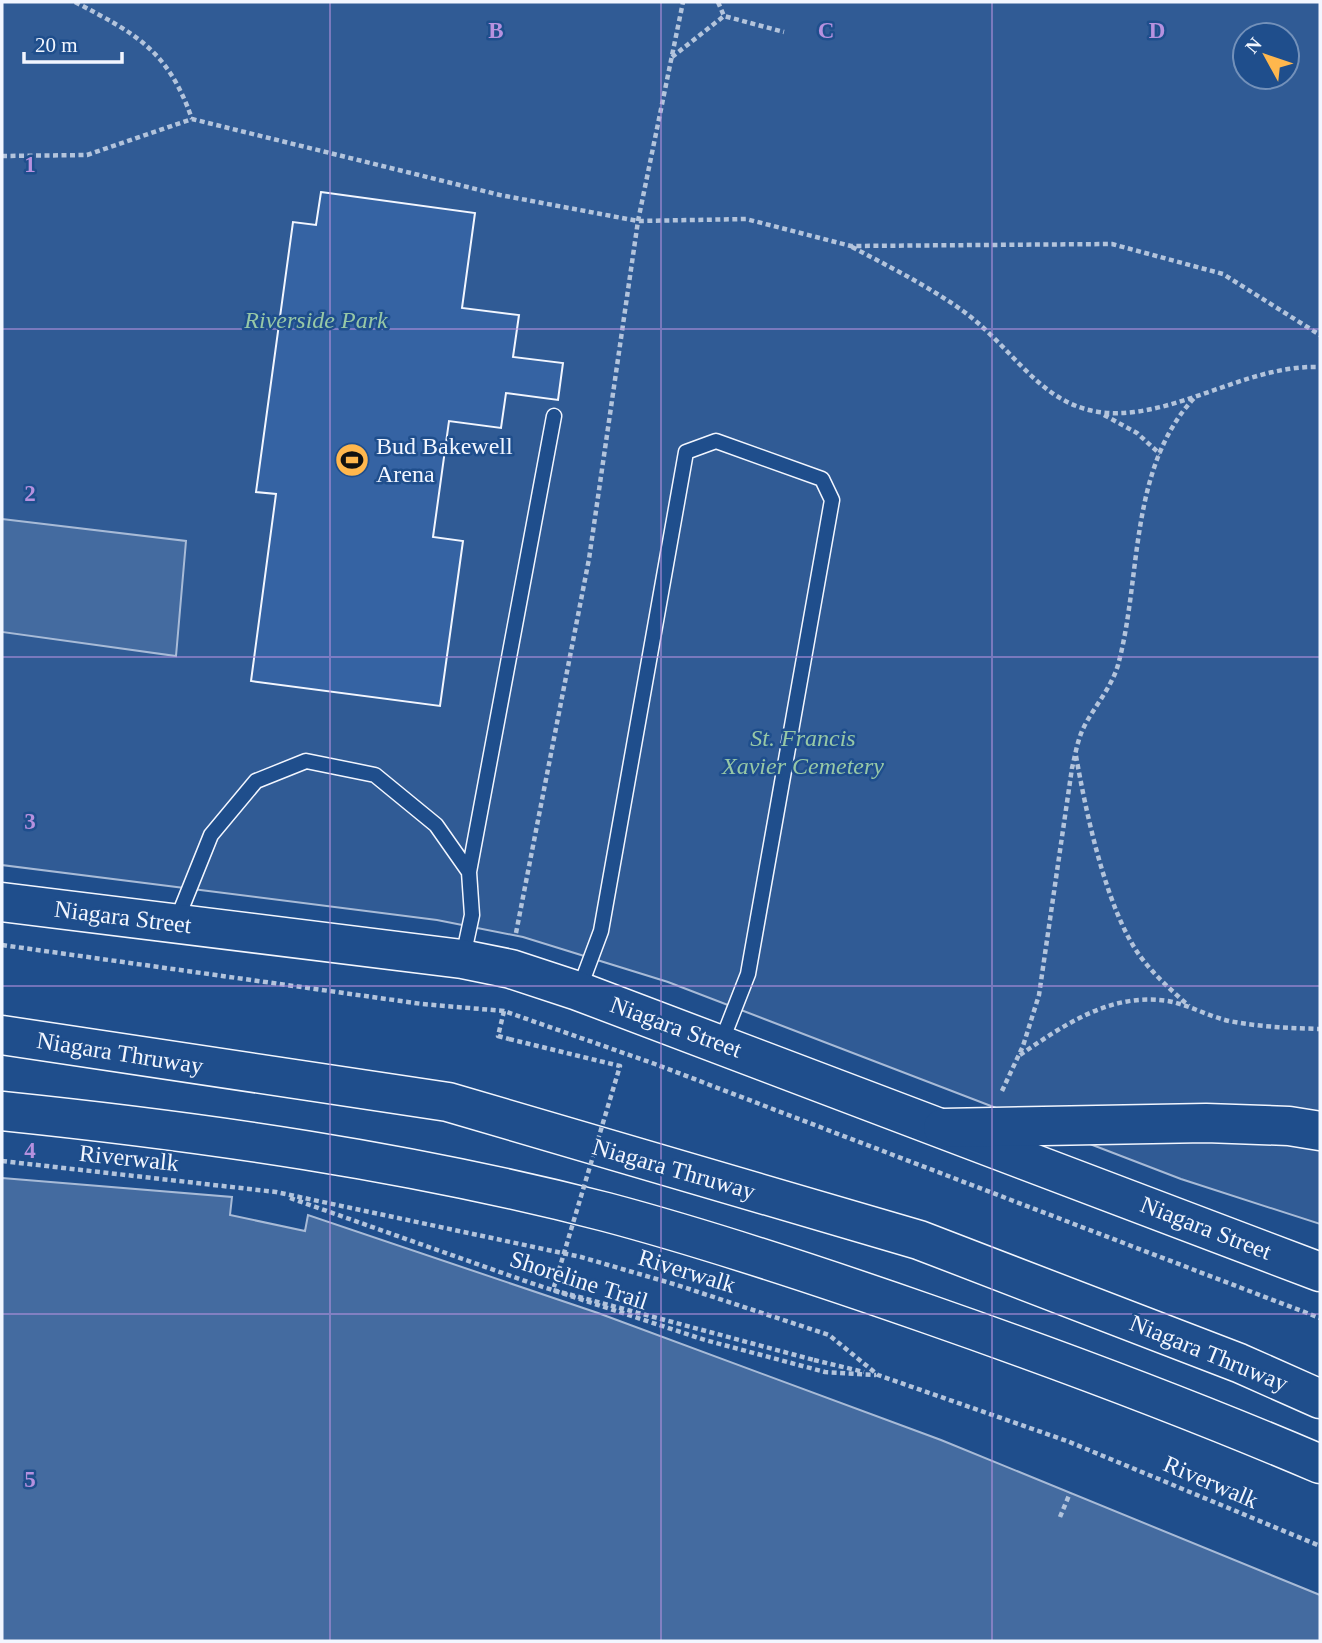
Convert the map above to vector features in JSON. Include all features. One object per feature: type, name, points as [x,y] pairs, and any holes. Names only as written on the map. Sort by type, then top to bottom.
[{"type":"main road","name":"Niagara Street","points":[[2,902],[463,959],[511,969],[721,1043],[1320,1272]]},
{"type":"main road","name":"Niagara Thruway","points":[[2,1035],[448,1102],[919,1240],[1238,1363],[1320,1399]]},
{"type":"main road","points":[[2,1111],[125,1124],[361,1159],[607,1213],[792,1269],[999,1339],[1188,1408],[1320,1464]]},
{"type":"main road","points":[[943,1128],[1206,1123],[1289,1126],[1320,1131]]},
{"type":"lane","points":[[463,959],[472,915],[469,872],[554,416]]},
{"type":"lane","points":[[579,991],[601,931],[686,452],[716,441],[822,479],[832,500],[748,974],[721,1043]]},
{"type":"lane","points":[[176,922],[211,835],[256,781],[306,761],[375,775],[436,825],[469,872]]},
{"type":"path","points":[[75,2],[141,39],[174,77],[192,119]]},
{"type":"path","points":[[516,933],[589,559],[638,221],[683,2]]},
{"type":"path","points":[[718,2],[724,16]]},
{"type":"path","points":[[672,58],[724,16]]},
{"type":"path","points":[[724,16],[784,32]]},
{"type":"path","points":[[2,156],[87,155],[192,119],[500,195],[638,221],[746,219],[851,246],[904,274],[965,312],[1053,396],[1077,408],[1103,414],[1137,433],[1160,454]]},
{"type":"path","points":[[851,246],[1112,244],[1223,274],[1320,334]]},
{"type":"path","points":[[1103,414],[1136,412],[1196,396],[1266,372],[1320,367]]},
{"type":"path","points":[[1000,1096],[1019,1055],[1039,995],[1081,733],[1117,668],[1142,517],[1160,454],[1168,434],[1196,396]]},
{"type":"path","points":[[1076,754],[1083,796],[1119,915],[1139,954],[1162,982],[1190,1006]]},
{"type":"path","points":[[2,945],[422,1004],[504,1012],[667,1069],[1320,1318]]},
{"type":"path","points":[[1019,1055],[1076,1018],[1133,1000],[1165,1001],[1190,1006],[1226,1020],[1265,1028],[1320,1029]]},
{"type":"path","points":[[504,1012],[498,1036],[620,1066],[553,1290],[878,1375]]},
{"type":"path","name":"Riverwalk","points":[[2,1161],[276,1192],[581,1257],[677,1285],[829,1335],[878,1375],[1067,1441],[1320,1546]]},
{"type":"path","name":"Shoreline Trail","points":[[276,1192],[409,1241],[705,1340],[825,1372],[878,1375]]},
{"type":"path","points":[[1060,1517],[1070,1493]]},
{"type":"shaded area","name":"Riverside Park","points":[[2,2],[1320,2],[1320,1224],[1181,1179],[668,982],[523,937],[437,920],[2,865]]},
{"type":"shaded area","points":[[2,519],[186,541],[176,656],[2,632]]},
{"type":"shaded area","points":[[2,1178],[232,1197],[230,1215],[305,1231],[308,1215],[598,1313],[941,1440],[1320,1595],[1320,1641],[2,1641]]},
{"type":"building","name":"Bud Bakewell Arena","points":[[321,192],[475,213],[462,308],[519,315],[513,357],[563,363],[558,400],[506,393],[501,428],[449,421],[433,537],[463,541],[440,706],[251,681],[276,494],[256,492],[293,222],[316,225]]},
{"type":"place","name":"Bud Bakewell Arena","points":[[352,460]]},
{"type":"park label","name":"St. Francis Xavier Cemetery","points":[[803,752]]}]
